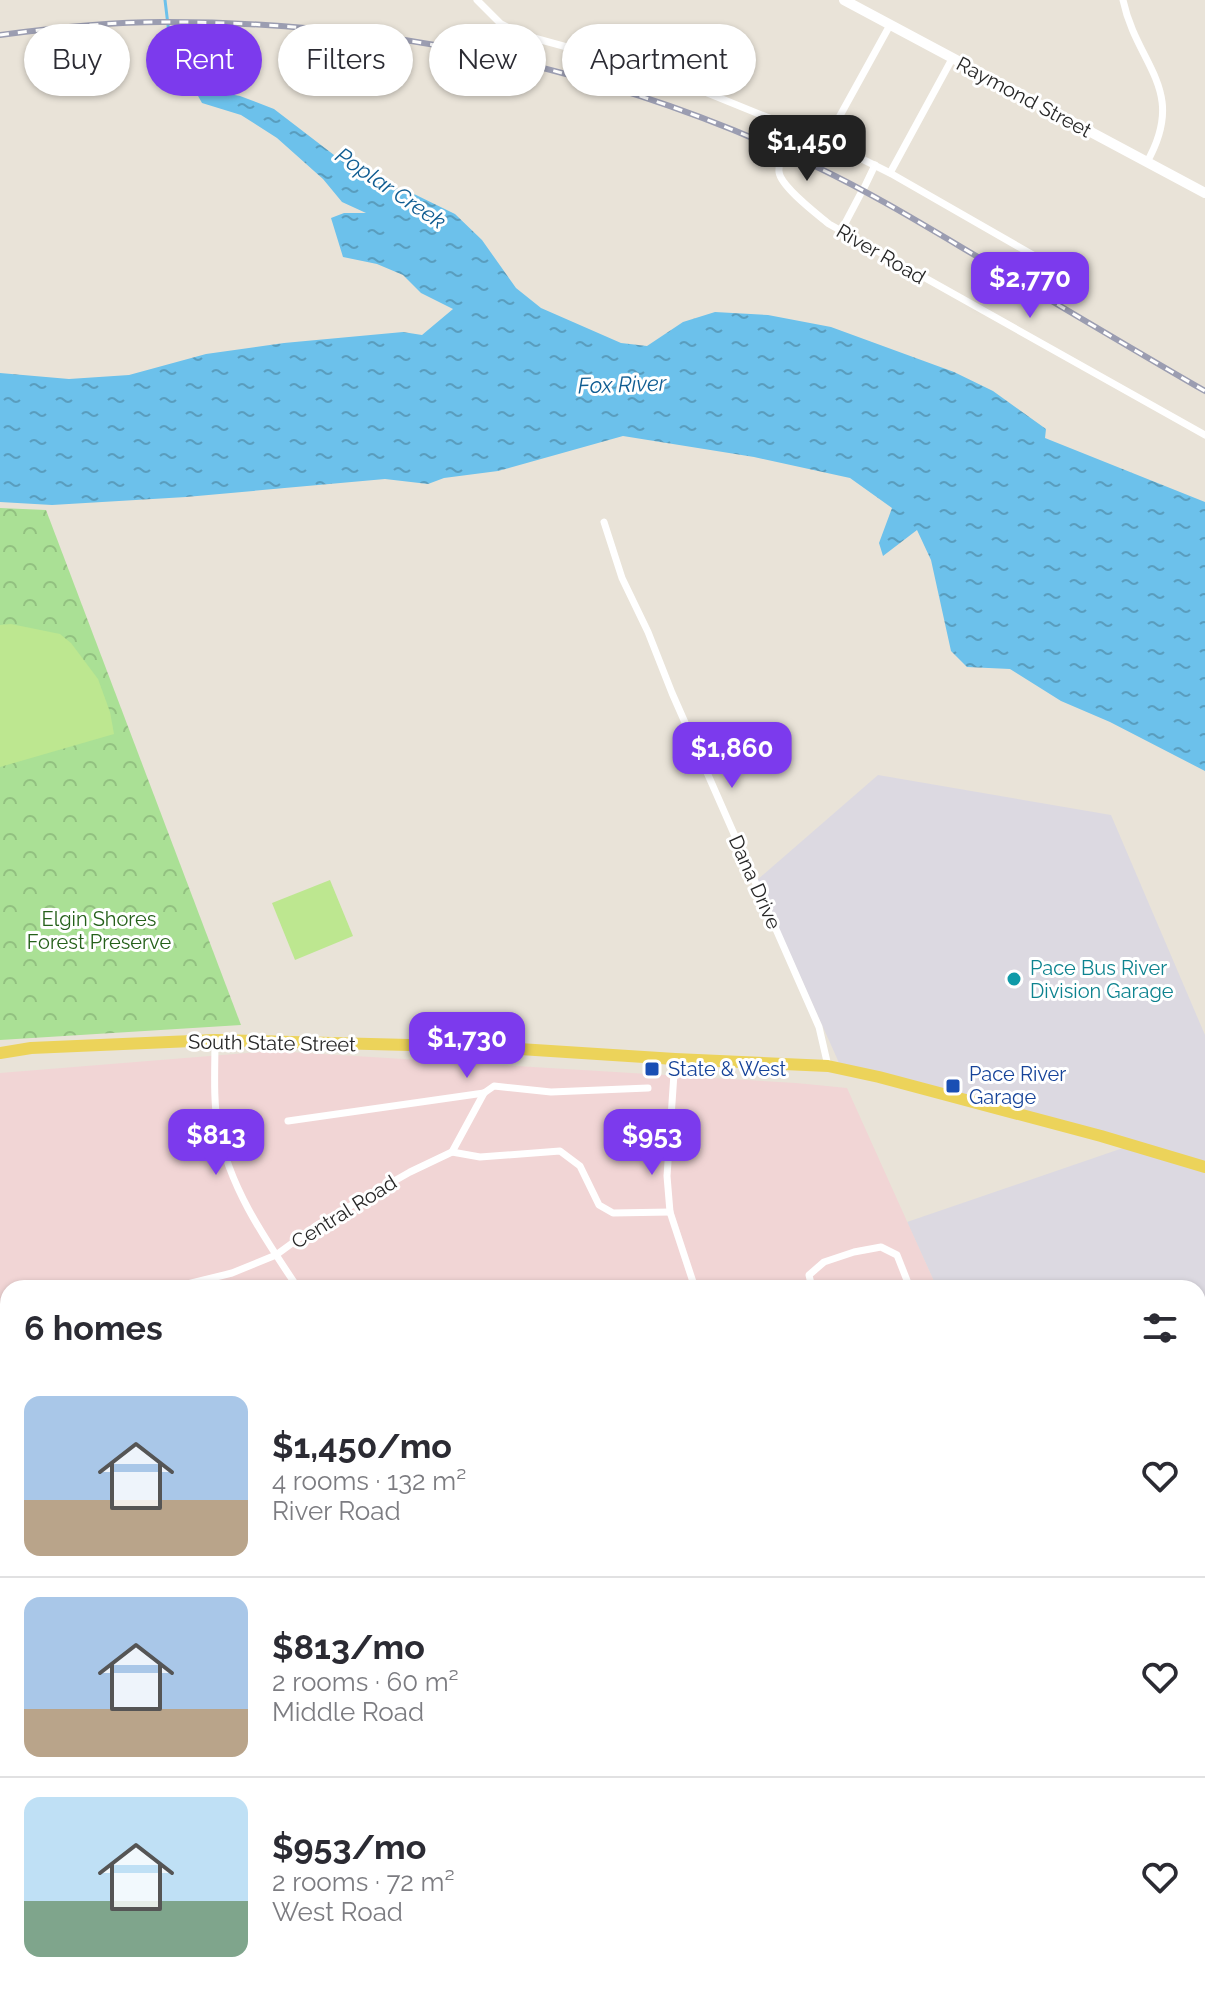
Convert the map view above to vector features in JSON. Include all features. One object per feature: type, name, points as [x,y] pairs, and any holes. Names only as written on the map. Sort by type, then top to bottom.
[{"type":"main road","name":"South State Street","points":[[0,1053],[31,1048],[215,1040],[487,1047],[828,1066],[1101,1136],[1205,1167]]},
{"type":"street","points":[[477,0],[501,24],[523,35],[629,64],[826,141],[890,173],[1061,271]]},
{"type":"street","name":"Raymond Street","points":[[844,0],[1205,193]]},
{"type":"street","points":[[1123,0],[1127,16],[1156,77],[1162,99],[1160,135],[1147,162]]},
{"type":"street","points":[[826,141],[890,25]]},
{"type":"street","points":[[890,173],[952,59]]},
{"type":"street","name":"River Road","points":[[795,129],[780,166],[782,181],[829,224],[1205,435]]},
{"type":"street","points":[[841,231],[875,165]]},
{"type":"street","name":"Dana Drive","points":[[604,522],[622,578],[819,1027],[828,1066]]},
{"type":"street","points":[[215,1040],[214,1085],[218,1127],[227,1162],[241,1197],[293,1280]]},
{"type":"street","points":[[675,1059],[667,1176],[670,1212],[692,1280]]},
{"type":"street","points":[[648,1088],[551,1092],[494,1086],[484,1093],[452,1152],[480,1157],[560,1151],[580,1166],[599,1205],[613,1213],[670,1212]]},
{"type":"street","points":[[288,1121],[484,1093]]},
{"type":"street","name":"Central Road","points":[[204,1280],[232,1273],[276,1255],[330,1217],[452,1152]]},
{"type":"street","points":[[810,1280],[809,1275],[824,1262],[881,1247],[897,1255],[907,1280]]},
{"type":"shaded area","name":"Pace Bus River Division Garage","points":[[878,775],[1111,815],[1205,1035],[1205,1165],[840,1065],[757,880]]},
{"type":"shaded area","points":[[273,1051],[847,1088],[933,1280],[0,1280],[0,1073]]},
{"type":"shaded area","points":[[1123,1148],[1205,1170],[1205,1280],[933,1280],[907,1222]]},
{"type":"green space","name":"Elgin Shores Forest Preserve","points":[[0,508],[46,510],[241,1025],[0,1040]]},
{"type":"green space","points":[[11,624],[60,634],[71,643],[98,679],[114,734],[0,767],[0,625]]},
{"type":"green space","points":[[330,880],[353,936],[295,960],[272,903]]},
{"type":"water","name":"Fox River","points":[[198,96],[240,96],[274,109],[372,180],[414,194],[455,214],[482,240],[516,288],[541,308],[621,343],[647,346],[683,322],[715,312],[768,315],[831,327],[954,372],[993,391],[1046,429],[1045,438],[1205,502],[1205,771],[1110,722],[1061,701],[1010,669],[967,667],[951,651],[931,560],[917,530],[883,556],[879,543],[892,508],[850,478],[754,457],[623,436],[498,471],[444,478],[428,484],[385,479],[186,497],[52,505],[0,502],[0,373],[69,379],[129,375],[206,354],[284,343],[403,332],[422,335],[453,309],[421,293],[403,275],[377,264],[343,257],[331,218],[344,213],[366,213],[342,202],[323,179],[277,138],[241,115],[202,103]]},
{"type":"waterway","name":"Poplar Creek","points":[[165,0],[168,24]]},
{"type":"railway","points":[[0,35],[161,22],[331,30],[415,42],[581,78],[662,103],[741,133],[841,179],[1205,391]]},
{"type":"place","name":"Pace Bus River Division Garage","points":[[1014,979]]},
{"type":"place","name":"State & West","points":[[652,1069]]},
{"type":"place","name":"Pace River Garage","points":[[953,1086]]}]
